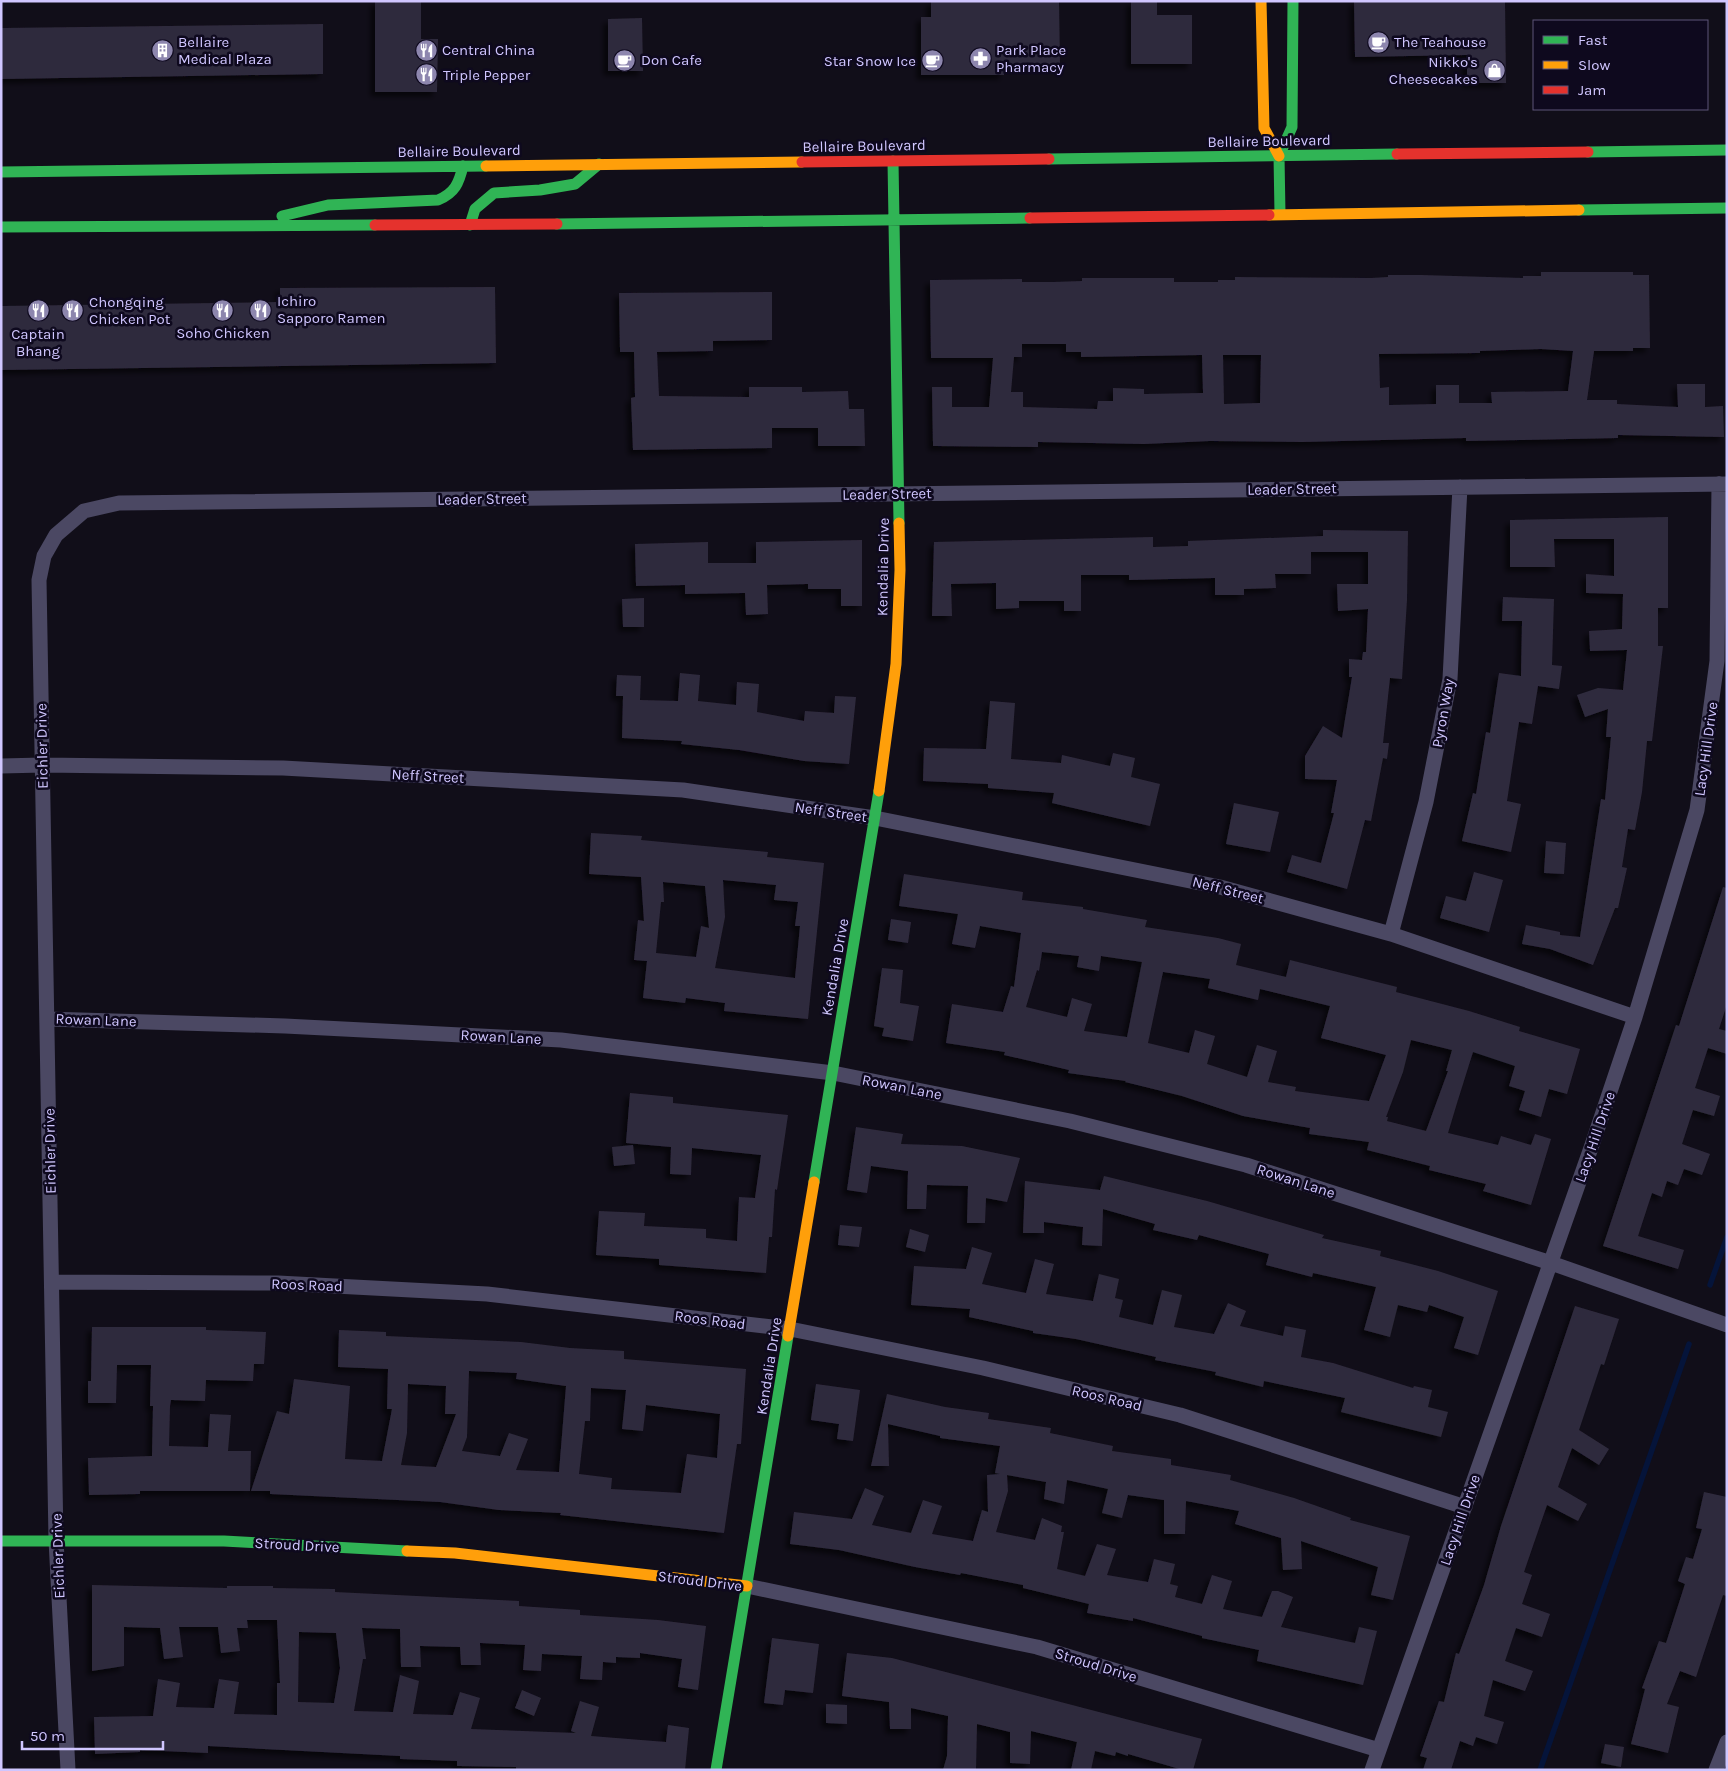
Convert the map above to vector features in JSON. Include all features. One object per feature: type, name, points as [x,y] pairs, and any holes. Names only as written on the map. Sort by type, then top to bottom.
[{"type":"main road","points":[[1261,1],[1264,128],[1279,156]]},
{"type":"main road","points":[[1280,214],[1279,156],[1292,127],[1293,1]]},
{"type":"main road","name":"Bellaire Boulevard","points":[[1,172],[1727,150]]},
{"type":"main road","name":"Kendalia Drive","points":[[716,1770],[875,818],[896,664],[900,570],[893,161]]},
{"type":"main road","points":[[470,225],[474,209],[494,193],[540,190],[575,184],[598,164]]},
{"type":"main road","points":[[239,226],[328,205],[438,200],[452,195],[459,184],[463,166]]},
{"type":"main road","points":[[1,227],[894,221],[1727,208]]},
{"type":"main road","name":"Stroud Drive","points":[[1,1541],[224,1541],[454,1553],[747,1586]]},
{"type":"street","name":"Leader Street","points":[[56,535],[84,511],[119,503],[1723,484]]},
{"type":"street","name":"Lacy Hill Drive","points":[[1372,1770],[1636,1016],[1698,810],[1717,660],[1723,484]]},
{"type":"street","name":"Pyron Way","points":[[1391,934],[1426,802],[1450,679],[1460,487]]},
{"type":"street","name":"Eichler Drive","points":[[56,535],[44,556],[39,580],[56,1540],[68,1770]]},
{"type":"street","name":"Neff Street","points":[[1,766],[42,764],[282,768],[683,790],[875,818],[1220,887],[1391,934],[1636,1016]]},
{"type":"street","name":"Rowan Lane","points":[[47,1019],[285,1026],[561,1040],[832,1073],[1070,1120],[1246,1165],[1551,1263],[1727,1325]]},
{"type":"street","name":"Roos Road","points":[[52,1282],[278,1283],[487,1294],[790,1329],[983,1368],[1180,1415],[1464,1507]]},
{"type":"street","name":"Stroud Drive","points":[[747,1586],[1038,1647],[1379,1750]]},
{"type":"street","points":[[1716,1770],[1727,1742]]},
{"type":"building","points":[[375,1],[421,1],[421,39],[438,39],[437,92],[375,92]]},
{"type":"building","points":[[931,1],[1059,1],[1060,65],[1004,65],[1004,75],[921,75],[921,17],[931,17]]},
{"type":"building","points":[[1131,1],[1157,1],[1157,15],[1192,15],[1192,64],[1131,64]]},
{"type":"building","points":[[1354,1],[1505,1],[1506,83],[1467,83],[1467,55],[1355,57]]},
{"type":"building","points":[[642,18],[643,71],[608,71],[608,19]]},
{"type":"building","name":"Bellaire Medical Plaza","points":[[323,24],[323,74],[1,79],[1,28]]},
{"type":"building","points":[[1541,272],[1633,272],[1633,275],[1649,275],[1650,348],[1633,348],[1633,351],[1594,351],[1587,400],[1617,400],[1617,404],[1678,407],[1677,384],[1705,384],[1705,407],[1723,406],[1724,437],[1618,435],[1618,438],[1466,441],[1466,438],[1302,442],[1210,441],[1144,444],[1038,442],[1038,447],[933,446],[932,387],[952,387],[952,407],[989,407],[993,358],[931,358],[930,280],[1022,279],[1022,282],[1053,282],[1082,281],[1082,278],[1174,278],[1174,282],[1218,282],[1218,280],[1235,280],[1235,277],[1371,278],[1388,277],[1388,275],[1421,275],[1523,278],[1523,276],[1541,276]],"holes":[[[1022,344],[1066,344],[1066,352],[1081,352],[1081,357],[1202,355],[1203,393],[1144,394],[1144,389],[1113,388],[1113,401],[1098,401],[1097,409],[1023,407],[1023,392],[1011,392],[1014,357],[1022,357]],[[1541,349],[1573,351],[1568,391],[1491,392],[1492,403],[1459,403],[1459,385],[1436,385],[1436,404],[1389,405],[1389,387],[1380,388],[1379,354],[1480,353],[1480,351]],[[1223,355],[1261,355],[1260,403],[1224,404]]]},
{"type":"building","points":[[495,287],[496,363],[1,370],[1,306],[280,302],[280,288]]},
{"type":"building","points":[[772,292],[772,340],[713,341],[713,351],[657,352],[659,396],[749,397],[749,387],[802,387],[802,392],[848,391],[849,409],[864,409],[865,446],[818,446],[818,428],[772,428],[772,448],[633,450],[631,398],[635,397],[634,352],[620,352],[619,293]]},
{"type":"building","points":[[1668,517],[1668,608],[1658,608],[1658,646],[1663,646],[1652,741],[1647,741],[1642,792],[1635,830],[1628,829],[1622,867],[1627,868],[1618,908],[1615,908],[1593,965],[1550,949],[1522,944],[1526,925],[1560,932],[1560,935],[1580,937],[1601,799],[1605,800],[1611,737],[1606,737],[1608,709],[1585,717],[1577,695],[1598,688],[1623,690],[1627,650],[1590,651],[1589,631],[1622,629],[1623,594],[1586,593],[1586,574],[1614,576],[1614,539],[1554,539],[1555,567],[1510,567],[1510,520]]},
{"type":"building","points":[[1323,530],[1408,531],[1407,600],[1402,679],[1390,678],[1383,743],[1389,743],[1387,759],[1383,758],[1371,821],[1365,820],[1347,889],[1287,872],[1292,855],[1321,863],[1334,813],[1331,813],[1337,780],[1305,779],[1305,756],[1323,726],[1342,738],[1352,677],[1349,677],[1349,659],[1362,660],[1363,652],[1366,652],[1368,609],[1338,611],[1337,584],[1368,584],[1368,552],[1311,552],[1311,574],[1275,574],[1276,588],[1244,589],[1244,595],[1215,595],[1215,578],[1129,580],[1129,575],[1081,575],[1081,611],[1064,611],[1064,601],[1019,601],[1019,608],[996,609],[996,583],[951,584],[952,616],[932,616],[934,542],[1153,537],[1153,547],[1188,546],[1188,541],[1323,536]]},
{"type":"building","points":[[862,540],[862,606],[841,606],[841,589],[808,589],[808,584],[767,585],[768,614],[746,615],[745,593],[685,594],[685,585],[636,586],[635,544],[708,542],[708,563],[756,563],[756,542]]},
{"type":"building","points":[[1503,597],[1554,599],[1552,665],[1562,666],[1559,689],[1538,686],[1532,724],[1519,722],[1507,801],[1521,804],[1511,852],[1462,841],[1473,793],[1476,794],[1486,732],[1490,733],[1499,673],[1521,676],[1522,621],[1502,621]]},
{"type":"building","points":[[644,598],[644,627],[623,627],[622,599]]},
{"type":"building","points":[[680,673],[700,675],[698,701],[736,705],[737,682],[759,684],[757,712],[804,721],[805,711],[834,713],[835,696],[856,697],[849,764],[804,761],[739,750],[681,744],[682,741],[622,738],[623,696],[616,696],[617,675],[641,676],[640,700],[678,701]]},
{"type":"building","points":[[990,701],[1015,703],[1011,759],[1061,763],[1062,755],[1110,766],[1113,753],[1135,758],[1131,777],[1160,784],[1150,826],[1052,803],[1054,793],[988,788],[988,784],[923,781],[924,748],[986,749]]},
{"type":"building","points":[[1234,803],[1279,812],[1270,852],[1226,844]]},
{"type":"building","points":[[591,833],[642,836],[641,840],[768,852],[767,857],[824,863],[808,1019],[724,1011],[725,1003],[686,998],[685,1003],[643,998],[647,961],[634,960],[638,920],[644,921],[641,877],[589,874]],"holes":[[[723,880],[776,885],[774,900],[798,902],[795,926],[800,926],[795,978],[715,968],[725,917]],[[663,882],[705,886],[709,928],[701,926],[696,957],[656,953],[661,902],[664,902]]]},
{"type":"building","points":[[1546,841],[1566,843],[1564,874],[1544,873]]},
{"type":"building","points":[[1474,872],[1503,880],[1489,932],[1440,918],[1446,896],[1466,901]]},
{"type":"building","points":[[904,874],[1023,892],[1022,900],[1083,907],[1083,909],[1147,920],[1145,927],[1218,938],[1241,944],[1236,965],[1286,977],[1290,960],[1397,987],[1396,992],[1469,1011],[1520,1027],[1519,1031],[1580,1049],[1567,1094],[1549,1089],[1541,1117],[1519,1110],[1525,1091],[1509,1086],[1515,1066],[1473,1052],[1448,1133],[1498,1145],[1501,1136],[1531,1145],[1535,1134],[1551,1139],[1531,1205],[1483,1191],[1486,1184],[1429,1170],[1430,1166],[1367,1150],[1369,1142],[1309,1134],[1310,1128],[1243,1116],[1182,1096],[1126,1081],[1068,1073],[1069,1070],[1004,1055],[1005,1052],[946,1043],[952,1004],[1003,1012],[1011,986],[1014,987],[1021,933],[980,926],[975,948],[952,944],[958,914],[899,906]],"holes":[[[1042,952],[1079,956],[1077,967],[1099,971],[1101,956],[1142,962],[1127,1037],[1084,1031],[1092,1004],[1072,998],[1067,1017],[1026,1007],[1037,970],[1039,971]],[[1163,972],[1210,979],[1208,988],[1258,1000],[1260,989],[1330,1006],[1321,1038],[1386,1055],[1369,1101],[1295,1091],[1296,1087],[1268,1082],[1277,1051],[1257,1045],[1247,1077],[1207,1064],[1215,1036],[1195,1030],[1189,1053],[1148,1043]],[[1411,1040],[1452,1050],[1446,1071],[1448,1071],[1426,1131],[1387,1121],[1388,1117],[1386,1117],[1403,1072]]]},
{"type":"building","points":[[1723,887],[1727,888],[1727,1004],[1719,1029],[1727,1031],[1727,1054],[1708,1048],[1695,1088],[1720,1096],[1714,1116],[1693,1110],[1682,1144],[1710,1154],[1702,1175],[1684,1169],[1678,1185],[1667,1181],[1662,1197],[1652,1193],[1638,1236],[1684,1250],[1678,1269],[1603,1246],[1676,1025],[1679,1026]]},
{"type":"building","points":[[891,919],[911,922],[908,943],[888,940]]},
{"type":"building","points":[[882,968],[903,970],[900,1003],[919,1006],[913,1041],[882,1036],[884,1028],[874,1026]]},
{"type":"building","points":[[630,1093],[673,1097],[673,1103],[788,1115],[777,1190],[775,1189],[772,1237],[769,1237],[766,1273],[659,1265],[659,1259],[596,1255],[599,1211],[645,1213],[644,1226],[706,1229],[706,1238],[737,1241],[739,1197],[755,1198],[761,1155],[692,1148],[691,1175],[670,1174],[671,1147],[626,1143]]},
{"type":"building","points":[[856,1127],[903,1134],[901,1144],[962,1146],[1020,1158],[1007,1202],[986,1198],[985,1223],[967,1223],[968,1186],[927,1185],[926,1209],[907,1209],[908,1171],[871,1166],[867,1193],[847,1190]]},
{"type":"building","points":[[633,1145],[635,1164],[614,1166],[612,1147]]},
{"type":"building","points":[[1104,1176],[1207,1201],[1324,1235],[1322,1238],[1381,1251],[1380,1256],[1438,1271],[1498,1291],[1478,1355],[1454,1348],[1464,1317],[1429,1305],[1427,1312],[1398,1305],[1390,1337],[1364,1330],[1376,1287],[1313,1273],[1312,1277],[1266,1265],[1269,1254],[1199,1235],[1197,1240],[1153,1230],[1155,1224],[1103,1209],[1102,1246],[1082,1245],[1083,1227],[1044,1222],[1044,1233],[1023,1233],[1025,1181],[1100,1190]]},
{"type":"building","points":[[840,1225],[862,1227],[859,1247],[838,1245]]},
{"type":"building","points":[[910,1229],[929,1235],[925,1252],[906,1247]]},
{"type":"building","points":[[972,1247],[992,1253],[982,1284],[1026,1293],[1035,1259],[1054,1264],[1046,1294],[1093,1301],[1099,1274],[1119,1279],[1115,1298],[1123,1300],[1119,1317],[1153,1325],[1162,1290],[1182,1295],[1174,1327],[1214,1334],[1228,1303],[1246,1311],[1240,1326],[1283,1336],[1285,1326],[1306,1330],[1301,1357],[1333,1363],[1413,1388],[1414,1386],[1432,1390],[1428,1407],[1448,1412],[1441,1437],[1341,1412],[1345,1398],[1264,1381],[1263,1387],[1215,1375],[1216,1372],[1155,1360],[1156,1357],[1076,1339],[1033,1333],[1033,1331],[969,1317],[970,1309],[911,1305],[914,1266],[966,1269]]},
{"type":"building","points":[[1575,1306],[1619,1319],[1604,1365],[1601,1364],[1579,1430],[1609,1449],[1599,1465],[1572,1448],[1558,1487],[1587,1504],[1578,1521],[1547,1505],[1524,1572],[1532,1575],[1522,1604],[1550,1614],[1542,1637],[1516,1628],[1505,1661],[1533,1671],[1525,1691],[1493,1680],[1484,1716],[1504,1722],[1497,1744],[1476,1737],[1473,1746],[1460,1741],[1451,1770],[1423,1770],[1427,1758],[1420,1756],[1439,1701],[1444,1702],[1456,1653],[1459,1654],[1484,1585],[1501,1526]]},
{"type":"building","points":[[92,1327],[206,1327],[206,1330],[266,1332],[264,1364],[254,1364],[253,1381],[206,1380],[205,1401],[171,1400],[170,1406],[169,1446],[208,1447],[210,1414],[231,1415],[228,1451],[251,1451],[250,1491],[140,1491],[140,1494],[89,1495],[88,1458],[152,1456],[153,1406],[150,1406],[151,1365],[117,1365],[116,1403],[88,1403],[88,1381],[91,1381]]},
{"type":"building","points":[[339,1330],[386,1332],[386,1336],[521,1342],[570,1348],[624,1351],[624,1359],[746,1369],[741,1444],[737,1444],[724,1533],[560,1515],[561,1513],[499,1510],[440,1502],[270,1494],[270,1491],[251,1491],[277,1411],[289,1414],[294,1379],[350,1386],[345,1459],[382,1461],[392,1409],[387,1409],[388,1369],[338,1367]],"holes":[[[469,1371],[517,1373],[516,1379],[566,1386],[559,1472],[516,1470],[528,1439],[509,1433],[500,1456],[462,1451],[467,1437]],[[408,1384],[446,1386],[445,1414],[456,1414],[436,1467],[401,1465],[407,1433]],[[591,1388],[626,1390],[622,1429],[643,1431],[646,1405],[720,1414],[717,1458],[687,1454],[681,1493],[611,1489],[612,1478],[579,1474],[585,1421],[590,1421]]]},
{"type":"building","points":[[816,1384],[860,1390],[853,1441],[837,1439],[839,1424],[811,1420]]},
{"type":"building","points":[[887,1394],[945,1407],[989,1413],[988,1419],[1051,1428],[1050,1433],[1113,1446],[1112,1451],[1171,1459],[1171,1465],[1231,1475],[1230,1480],[1294,1498],[1351,1518],[1350,1520],[1410,1536],[1393,1600],[1371,1595],[1378,1567],[1301,1541],[1302,1569],[1283,1570],[1281,1538],[1235,1524],[1239,1511],[1186,1501],[1185,1534],[1164,1534],[1164,1500],[1128,1495],[1122,1518],[1102,1513],[1108,1489],[1067,1480],[1064,1504],[1044,1499],[1046,1482],[1007,1475],[1008,1491],[996,1532],[1035,1540],[1042,1518],[1062,1526],[1061,1532],[1064,1532],[1057,1569],[1085,1576],[1097,1544],[1116,1549],[1107,1575],[1148,1582],[1154,1559],[1175,1564],[1170,1584],[1178,1586],[1175,1597],[1202,1604],[1212,1575],[1232,1581],[1223,1609],[1262,1617],[1272,1591],[1278,1591],[1293,1597],[1281,1627],[1355,1643],[1359,1627],[1377,1631],[1363,1685],[1257,1661],[1259,1650],[1202,1638],[1202,1636],[1133,1618],[1133,1621],[1087,1613],[1089,1604],[1023,1588],[1023,1585],[961,1573],[960,1575],[915,1567],[839,1550],[790,1544],[794,1512],[852,1519],[865,1488],[884,1496],[872,1525],[911,1533],[923,1500],[942,1506],[932,1534],[973,1541],[982,1510],[988,1512],[987,1475],[1000,1474],[995,1473],[1000,1446],[940,1438],[940,1436],[888,1424],[889,1466],[871,1466]]},
{"type":"building","points":[[1704,1492],[1727,1497],[1727,1596],[1723,1595],[1696,1677],[1680,1671],[1667,1704],[1679,1707],[1668,1753],[1631,1744],[1645,1689],[1642,1688],[1659,1641],[1666,1643],[1685,1584],[1678,1581],[1686,1557],[1693,1559],[1702,1529],[1696,1528]]},
{"type":"building","points":[[92,1585],[227,1588],[227,1586],[273,1586],[273,1588],[335,1589],[335,1592],[519,1601],[519,1606],[580,1610],[580,1615],[658,1620],[706,1626],[698,1690],[678,1687],[682,1659],[640,1653],[640,1658],[616,1657],[616,1663],[603,1662],[602,1680],[580,1679],[582,1656],[542,1654],[541,1671],[523,1670],[525,1645],[480,1643],[481,1665],[461,1665],[460,1647],[420,1646],[421,1667],[401,1667],[400,1629],[362,1628],[366,1659],[363,1659],[354,1711],[393,1712],[400,1675],[419,1681],[413,1714],[453,1715],[460,1692],[480,1698],[471,1729],[576,1733],[571,1731],[580,1701],[599,1707],[591,1736],[666,1742],[668,1725],[689,1728],[685,1770],[516,1770],[516,1767],[457,1766],[457,1761],[400,1759],[400,1756],[208,1746],[208,1753],[140,1750],[140,1752],[95,1754],[94,1717],[153,1716],[158,1679],[180,1683],[176,1707],[214,1708],[219,1679],[239,1682],[234,1714],[277,1715],[277,1683],[280,1683],[277,1620],[247,1620],[248,1628],[237,1628],[240,1651],[221,1653],[218,1627],[179,1627],[183,1657],[164,1659],[160,1628],[124,1627],[124,1666],[92,1671]],"holes":[[[299,1632],[336,1633],[340,1668],[334,1703],[298,1702]]]},
{"type":"building","points":[[772,1638],[819,1644],[813,1693],[785,1690],[783,1705],[764,1703]]},
{"type":"building","points":[[847,1653],[892,1658],[1202,1739],[1193,1770],[1183,1770],[1128,1754],[1128,1756],[1116,1752],[1115,1756],[1095,1751],[1091,1770],[1071,1770],[1077,1742],[1031,1731],[1030,1764],[1010,1763],[1010,1732],[977,1724],[976,1770],[943,1770],[947,1756],[948,1716],[911,1708],[911,1729],[890,1729],[889,1702],[842,1696]]},
{"type":"building","points":[[522,1690],[541,1698],[534,1716],[515,1708]]},
{"type":"building","points":[[826,1704],[847,1705],[847,1724],[826,1723]]},
{"type":"building","points":[[1605,1744],[1624,1747],[1621,1767],[1601,1763]]},
{"type":"waterway","points":[[1710,1285],[1727,1237]]},
{"type":"waterway","points":[[1540,1770],[1689,1344]]},
{"type":"traffic: fast","points":[[1280,214],[1279,156],[1292,127],[1293,1]]},
{"type":"traffic: fast","points":[[1588,152],[1727,150]]},
{"type":"traffic: fast","points":[[1049,159],[1397,154]]},
{"type":"traffic: fast","points":[[893,161],[899,523]]},
{"type":"traffic: fast","points":[[470,225],[475,209],[494,193],[540,190],[575,184],[599,164]]},
{"type":"traffic: fast","points":[[282,216],[328,205],[438,200],[449,194],[455,187],[463,166]]},
{"type":"traffic: fast","points":[[1,172],[486,166]]},
{"type":"traffic: fast","points":[[1579,210],[1727,208]]},
{"type":"traffic: fast","points":[[557,224],[1030,218]]},
{"type":"traffic: fast","points":[[1,227],[375,225]]},
{"type":"traffic: fast","points":[[814,1182],[879,791]]},
{"type":"traffic: fast","points":[[716,1770],[788,1336]]},
{"type":"traffic: fast","points":[[1,1541],[224,1541],[407,1551]]},
{"type":"traffic: slow","points":[[1261,1],[1264,128],[1279,156]]},
{"type":"traffic: slow","points":[[486,166],[802,162]]},
{"type":"traffic: slow","points":[[1269,215],[1579,210]]},
{"type":"traffic: slow","points":[[879,791],[896,664],[900,570],[899,523]]},
{"type":"traffic: slow","points":[[788,1336],[814,1182]]},
{"type":"traffic: slow","points":[[407,1551],[455,1553],[747,1586]]},
{"type":"traffic: jam","points":[[1397,154],[1588,152]]},
{"type":"traffic: jam","points":[[802,162],[1049,159]]},
{"type":"traffic: jam","points":[[1030,218],[1269,215]]},
{"type":"traffic: jam","points":[[375,225],[557,224]]},
{"type":"place","name":"The Teahouse","points":[[1378,42]]},
{"type":"place","name":"Central China","points":[[426,50]]},
{"type":"place","name":"Bellaire Medical Plaza","points":[[162,51]]},
{"type":"place","name":"Park Place Pharmacy","points":[[980,59]]},
{"type":"place","name":"Don Cafe","points":[[625,60]]},
{"type":"place","name":"Star Snow Ice","points":[[932,61]]},
{"type":"place","name":"Nikko's Cheesecakes","points":[[1494,71]]},
{"type":"place","name":"Triple Pepper","points":[[427,75]]},
{"type":"place","name":"Soho Chicken","points":[[223,310]]},
{"type":"place","name":"Ichiro Sapporo Ramen","points":[[261,310]]},
{"type":"place","name":"Captain Bhang","points":[[38,311]]},
{"type":"place","name":"Chongqing Chicken Pot","points":[[73,311]]}]
